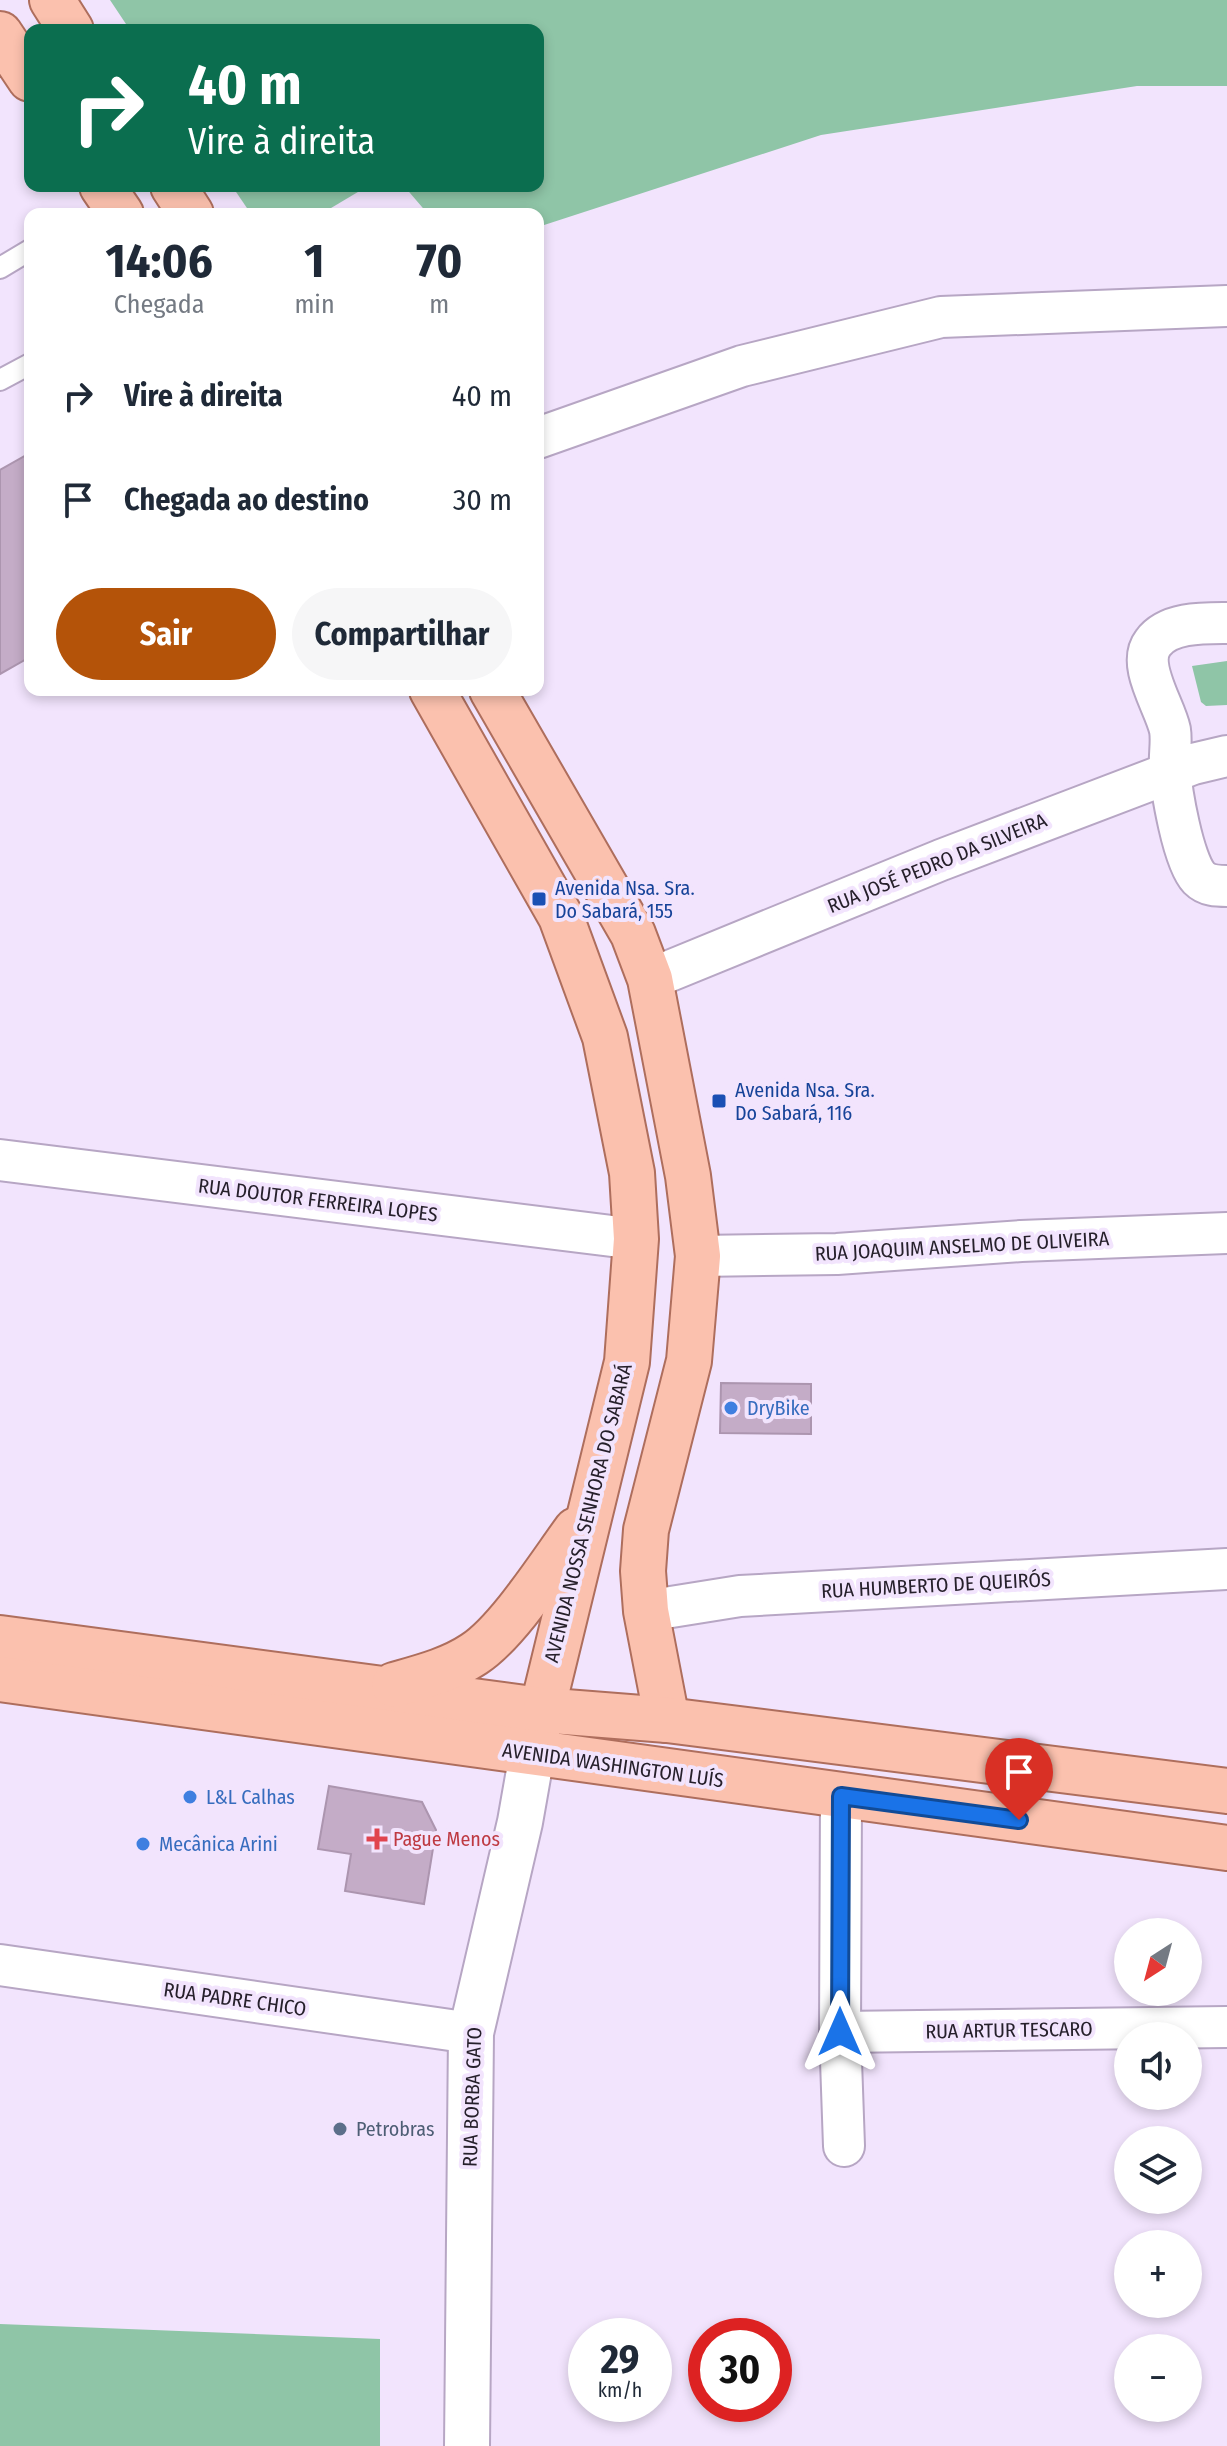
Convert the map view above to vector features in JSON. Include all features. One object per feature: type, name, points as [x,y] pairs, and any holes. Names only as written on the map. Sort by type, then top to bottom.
[{"type":"main road","points":[[52,0],[67,24]]},
{"type":"main road","points":[[0,34],[24,70]]},
{"type":"main road","name":"AVENIDA NOSSA SENHORA DO SABARÁ","points":[[435,696],[561,917],[605,1037],[632,1173],[636,1239],[627,1362],[540,1710],[532,1754]]},
{"type":"main road","points":[[496,696],[610,889],[650,979],[688,1176],[698,1256],[689,1361],[646,1530],[646,1611],[667,1720]]},
{"type":"main road","points":[[384,1689],[450,1668],[478,1652],[525,1601],[589,1512]]},
{"type":"main road","points":[[0,1638],[540,1710],[667,1720],[1227,1791]]},
{"type":"main road","name":"AVENIDA WASHINGTON LUÍS","points":[[0,1679],[1227,1848]]},
{"type":"street","points":[[544,436],[742,366],[941,317],[1227,306]]},
{"type":"street","points":[[1227,623],[1179,627],[1155,639],[1148,651],[1150,670],[1170,731],[1174,806],[1194,869],[1200,879],[1213,886],[1227,886]]},
{"type":"street","name":"RUA JOSÉ PEDRO DA SILVEIRA","points":[[650,979],[941,860],[1171,773],[1227,756]]},
{"type":"street","name":"RUA DOUTOR FERREIRA LOPES","points":[[0,1160],[636,1239]]},
{"type":"street","name":"RUA JOAQUIM ANSELMO DE OLIVEIRA","points":[[698,1256],[837,1254],[1021,1241],[1227,1233]]},
{"type":"street","name":"RUA HUMBERTO DE QUEIRÓS","points":[[646,1611],[740,1596],[1227,1569]]},
{"type":"street","name":"RUA BORBA GATO","points":[[467,2446],[471,2033],[520,1822],[532,1754]]},
{"type":"street","points":[[841,1796],[840,2032],[844,2146]]},
{"type":"street","name":"RUA PADRE CHICO","points":[[0,1965],[471,2033]]},
{"type":"street","name":"RUA ARTUR TESCARO","points":[[840,2032],[1227,2027]]},
{"type":"lane","points":[[0,268],[24,254]]},
{"type":"lane","points":[[0,380],[24,367]]},
{"type":"green space","points":[[110,0],[1227,0],[1227,86],[1137,86],[821,135],[544,225],[544,208],[423,208],[409,192],[544,192],[544,24],[126,24]]},
{"type":"green space","points":[[236,192],[358,192],[331,208],[247,208]]},
{"type":"green space","points":[[1227,661],[1227,705],[1206,706],[1201,702],[1192,666]]},
{"type":"green space","points":[[0,2324],[380,2339],[380,2446],[0,2446]]},
{"type":"building","points":[[24,456],[24,660],[0,674],[0,470]]},
{"type":"building","points":[[721,1383],[811,1384],[811,1434],[720,1433]]},
{"type":"building","name":"Pague Menos","points":[[329,1786],[422,1802],[436,1830],[424,1904],[345,1891],[351,1854],[318,1849]]},
{"type":"place","name":"Avenida Nsa. Sra. Do Sabará, 155","points":[[539,899]]},
{"type":"place","name":"Avenida Nsa. Sra. Do Sabará, 116","points":[[719,1101]]},
{"type":"place","name":"DryBike","points":[[731,1408]]},
{"type":"place","name":"L&L Calhas","points":[[190,1797]]},
{"type":"place","name":"Pague Menos","points":[[377,1839]]},
{"type":"place","name":"Mecânica Arini","points":[[143,1844]]},
{"type":"place","name":"Petrobras","points":[[340,2129]]},
{"type":"route","points":[[840,2032],[841,1796],[1019,1820]]}]
